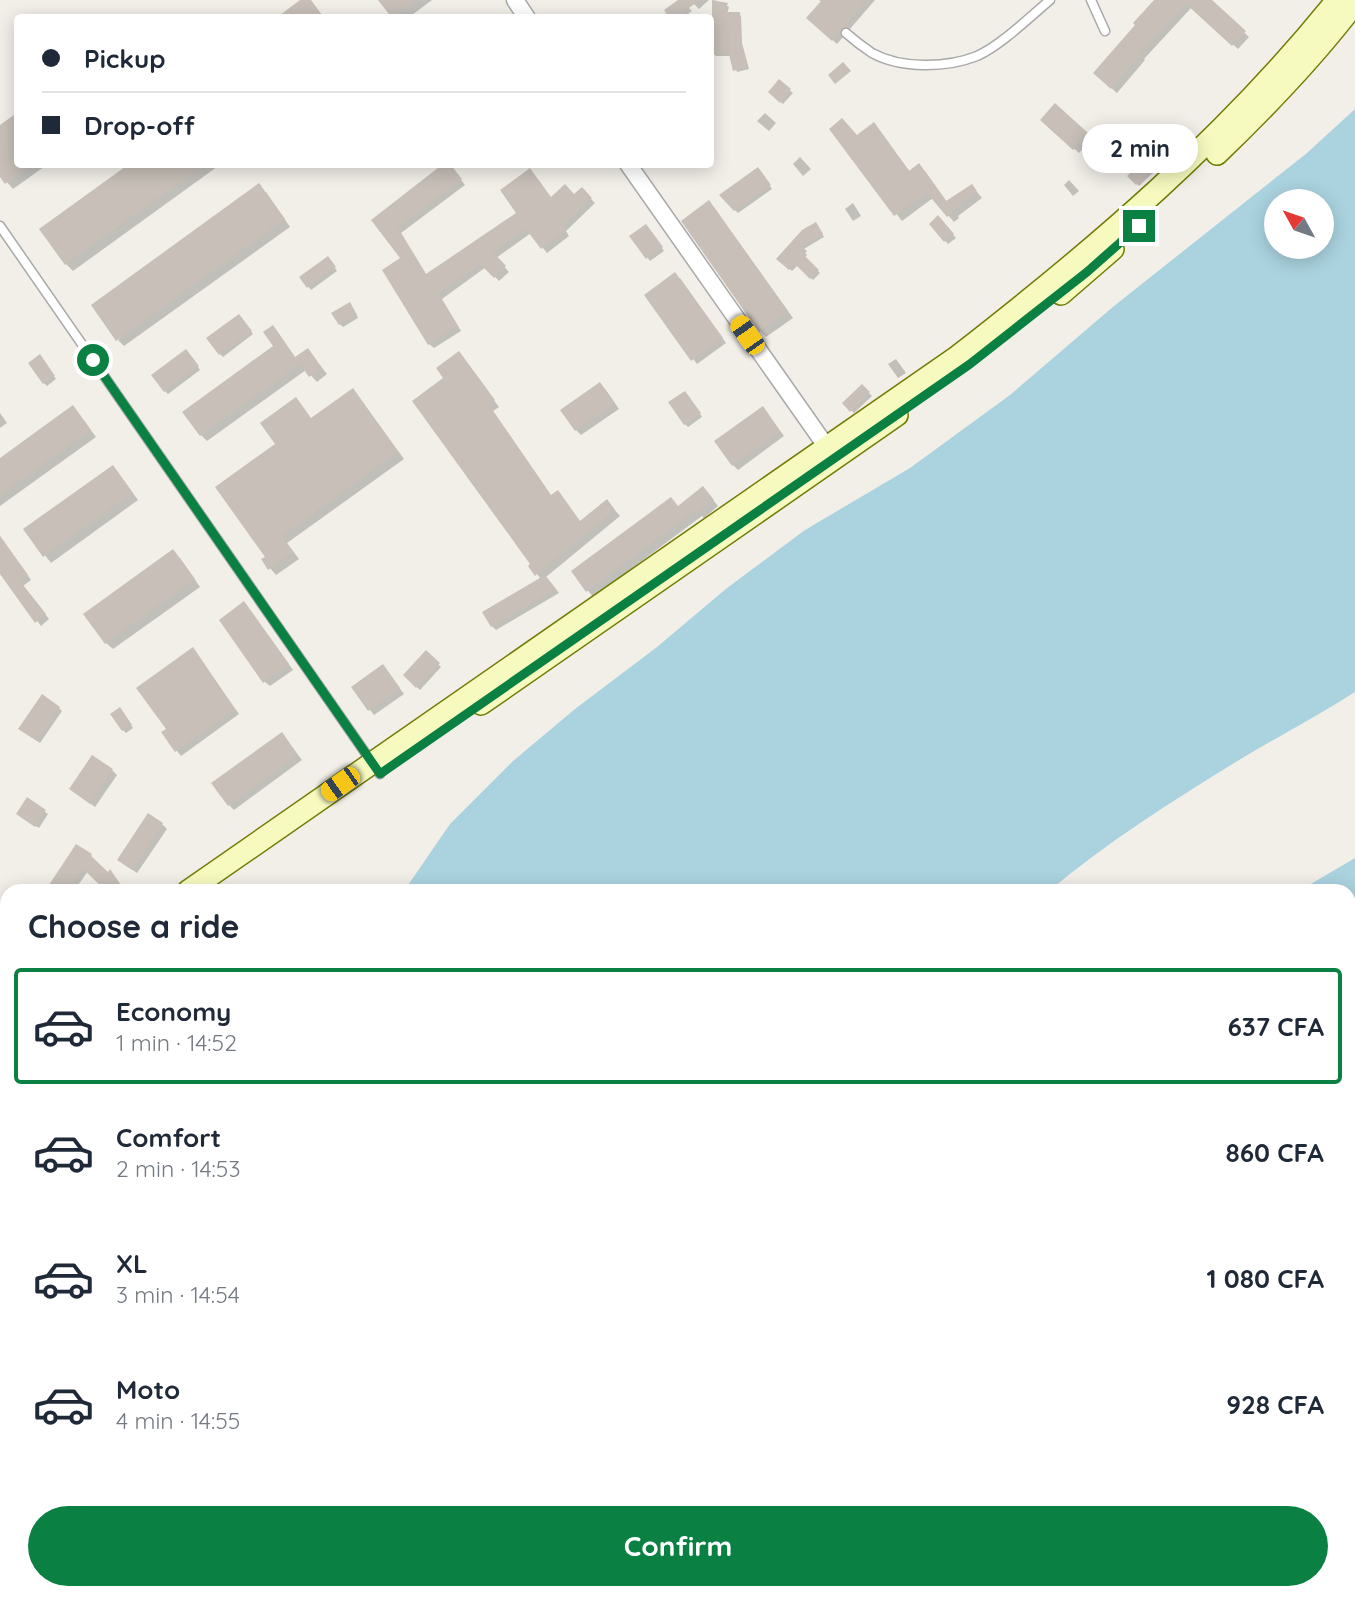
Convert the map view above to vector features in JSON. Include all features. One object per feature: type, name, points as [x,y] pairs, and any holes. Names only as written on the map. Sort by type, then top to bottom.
[{"type":"main road","points":[[830,452],[970,364],[1087,272],[1258,115],[1332,33],[1355,3]]},
{"type":"main road","points":[[199,884],[376,768],[830,452],[958,356],[1049,285],[1135,212],[1230,121],[1331,4]]},
{"type":"main road","points":[[221,884],[376,768]]},
{"type":"street","points":[[631,168],[830,452]]},
{"type":"lane","points":[[846,33],[873,53],[890,60],[930,64],[958,61],[980,55],[1051,0]]},
{"type":"lane","points":[[1090,0],[1105,31]]},
{"type":"lane","points":[[0,226],[376,768]]},
{"type":"water","points":[[1355,109],[1355,692],[1169,804],[1058,884],[409,884],[450,824],[513,761],[575,709],[657,647],[727,588],[805,530],[910,468],[1010,395],[1114,306],[1307,153]]},
{"type":"water","points":[[1355,858],[1355,884],[1311,884]]},
{"type":"building","points":[[300,0],[311,0],[319,11],[315,14],[281,14]]},
{"type":"building","points":[[378,0],[416,0],[397,14],[389,14]]},
{"type":"building","points":[[678,0],[700,0],[681,14],[666,14],[664,10]]},
{"type":"building","points":[[712,0],[728,3],[725,12],[740,12],[740,39],[748,67],[733,71],[729,54],[714,54]]},
{"type":"building","points":[[822,0],[867,0],[832,41],[806,18]]},
{"type":"building","points":[[1154,0],[1212,0],[1246,31],[1232,46],[1186,4],[1111,89],[1093,73]]},
{"type":"building","points":[[843,62],[851,71],[835,84],[828,75]]},
{"type":"building","points":[[779,79],[791,89],[780,103],[768,92]]},
{"type":"building","points":[[1055,103],[1088,133],[1073,150],[1040,120]]},
{"type":"building","points":[[14,115],[14,168],[27,168],[5,184],[0,177],[0,125]]},
{"type":"building","points":[[842,118],[857,135],[874,122],[909,171],[919,163],[946,201],[972,184],[977,191],[947,217],[927,193],[894,216],[829,129]]},
{"type":"building","points":[[1155,149],[1166,156],[1136,185],[1127,176]]},
{"type":"building","points":[[758,167],[771,185],[734,211],[719,195]]},
{"type":"building","points":[[123,168],[199,168],[65,265],[39,229]]},
{"type":"building","points":[[438,168],[453,168],[462,179],[398,228],[426,274],[516,213],[500,190],[530,168],[551,197],[565,184],[574,194],[582,187],[592,198],[562,226],[566,231],[541,249],[526,229],[493,252],[506,266],[494,278],[480,264],[438,294],[458,326],[428,345],[382,270],[400,258],[371,220]]},
{"type":"building","points":[[259,183],[285,219],[116,341],[91,305]]},
{"type":"building","points":[[709,200],[788,311],[759,332],[681,221]]},
{"type":"building","points":[[938,215],[954,234],[944,242],[929,224]]},
{"type":"building","points":[[816,222],[823,234],[802,247],[807,251],[804,255],[819,270],[810,279],[795,264],[789,270],[776,259],[802,230]]},
{"type":"building","points":[[646,224],[663,247],[646,259],[629,236]]},
{"type":"building","points":[[328,256],[336,267],[307,288],[299,277]]},
{"type":"building","points":[[675,272],[723,338],[691,361],[644,295]]},
{"type":"building","points":[[350,302],[357,315],[339,325],[331,313]]},
{"type":"building","points":[[239,314],[252,331],[219,355],[206,338]]},
{"type":"building","points":[[273,325],[295,357],[308,348],[322,368],[309,377],[300,364],[200,436],[182,412],[273,346],[263,332]]},
{"type":"building","points":[[186,349],[199,366],[164,392],[151,375]]},
{"type":"building","points":[[459,351],[495,400],[489,405],[551,495],[558,490],[580,521],[607,499],[615,510],[535,576],[528,566],[530,564],[412,401],[443,378],[436,368]]},
{"type":"building","points":[[40,354],[55,376],[43,384],[28,363]]},
{"type":"building","points":[[600,382],[615,403],[575,431],[560,410]]},
{"type":"building","points":[[862,384],[870,392],[850,412],[842,403]]},
{"type":"building","points":[[353,388],[398,452],[282,536],[293,552],[268,570],[261,559],[265,557],[215,487],[275,444],[260,423],[296,397],[311,418]]},
{"type":"building","points":[[685,391],[701,413],[684,425],[668,402]]},
{"type":"building","points":[[73,405],[91,430],[0,495],[0,458]]},
{"type":"building","points":[[763,406],[780,431],[732,466],[714,441]]},
{"type":"building","points":[[113,465],[133,493],[43,557],[23,529]]},
{"type":"building","points":[[703,486],[714,500],[697,513],[695,511],[586,592],[571,571],[671,497],[678,506]]},
{"type":"building","points":[[0,536],[28,575],[20,581],[46,614],[35,623],[0,574]]},
{"type":"building","points":[[173,549],[195,579],[105,644],[83,614]]},
{"type":"building","points":[[545,575],[556,589],[491,627],[482,612]]},
{"type":"building","points":[[244,601],[289,664],[263,683],[219,620]]},
{"type":"building","points":[[193,647],[235,709],[175,752],[161,732],[166,729],[136,688]]},
{"type":"building","points":[[426,650],[440,663],[416,688],[403,675]]},
{"type":"building","points":[[383,664],[400,688],[368,711],[351,687]]},
{"type":"building","points":[[42,694],[60,707],[37,741],[18,729]]},
{"type":"building","points":[[120,707],[132,725],[122,731],[110,714]]},
{"type":"building","points":[[282,732],[298,755],[228,806],[211,783]]},
{"type":"building","points":[[92,755],[113,769],[90,804],[69,789]]},
{"type":"building","points":[[27,797],[46,810],[35,827],[16,814]]},
{"type":"building","points":[[148,813],[163,823],[132,870],[117,860]]},
{"type":"building","points":[[76,844],[92,854],[108,872],[110,869],[120,884],[99,884],[83,869],[73,884],[50,884]]},
{"type":"route","points":[[93,360],[380,774],[970,364],[1043,308],[1139,226]]}]
